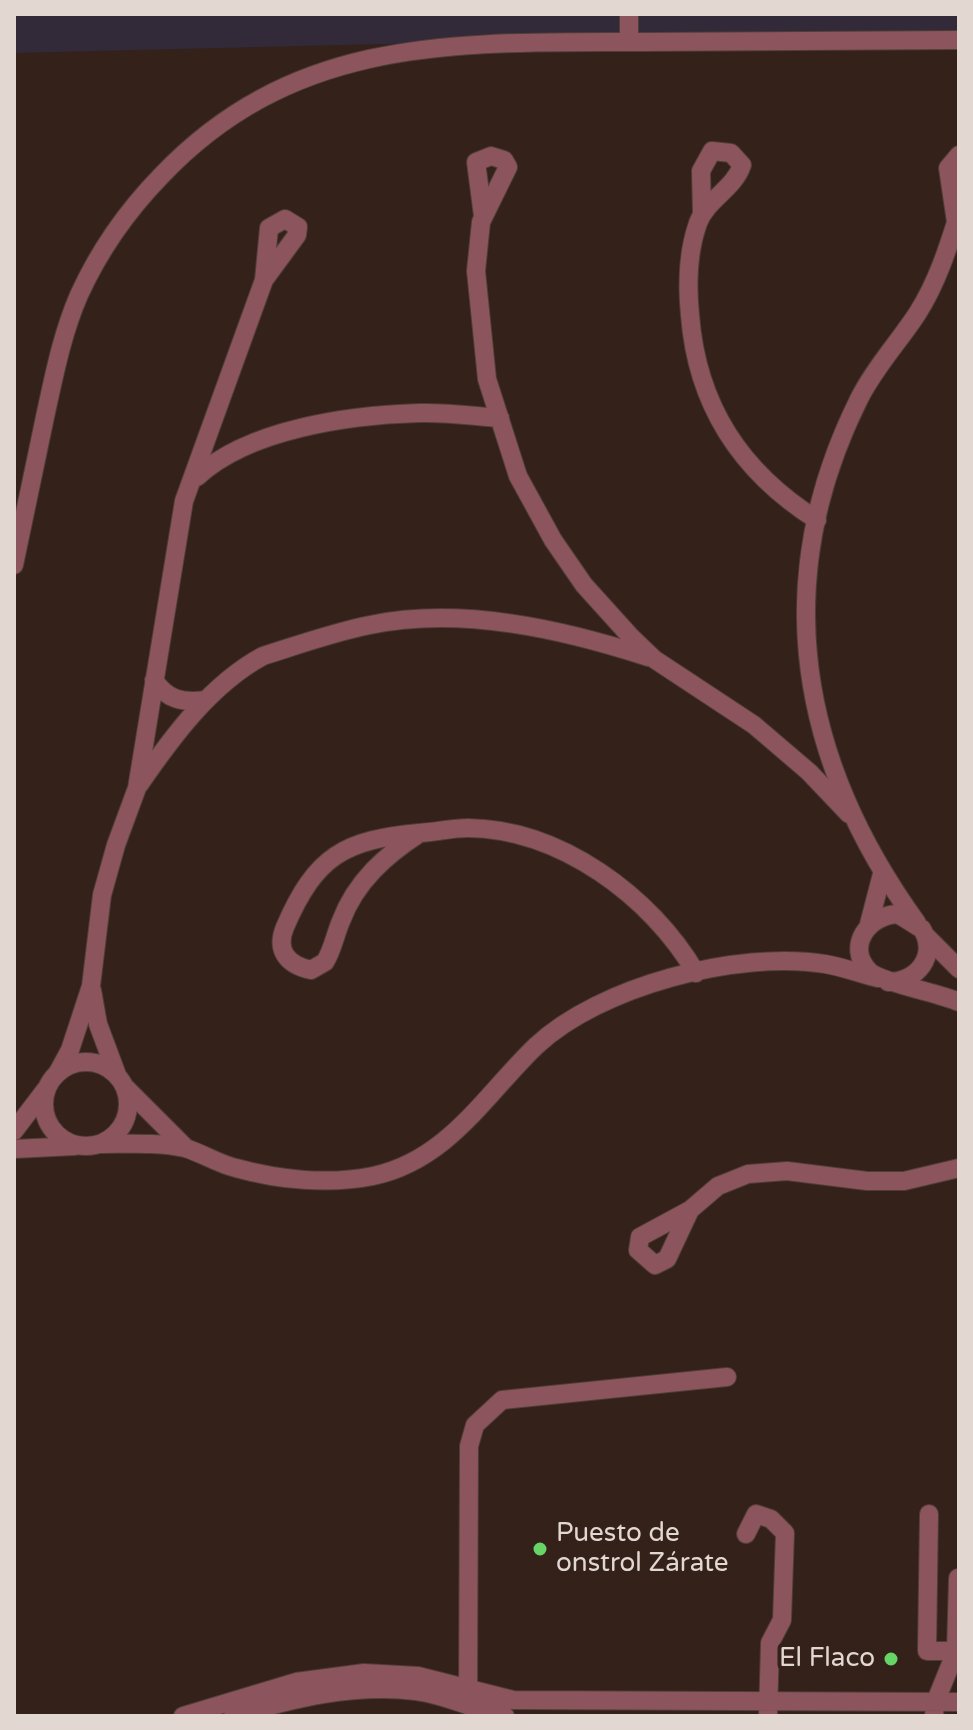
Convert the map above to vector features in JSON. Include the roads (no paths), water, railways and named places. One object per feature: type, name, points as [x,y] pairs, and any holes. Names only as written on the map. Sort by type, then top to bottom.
[{"type":"street","points":[[629,14],[629,42]]},
{"type":"street","points":[[14,565],[58,357],[78,297],[99,255],[126,215],[185,150],[280,86],[323,69],[383,54],[497,43],[959,40]]},
{"type":"street","points":[[959,155],[948,168],[958,218],[932,288],[859,399],[829,476],[810,560],[808,648],[812,697],[849,814],[882,874],[921,929],[959,969]]},
{"type":"street","points":[[702,214],[693,241],[688,297],[696,364],[708,397],[724,429],[747,462],[774,491],[817,520]]},
{"type":"street","points":[[483,216],[476,271],[487,379],[518,476],[553,540],[584,585],[654,659],[754,725],[809,772],[849,814]]},
{"type":"street","points":[[80,1146],[67,1141],[49,1122],[45,1096],[70,1050],[91,986],[102,895],[137,788],[177,534],[264,280]]},
{"type":"street","points":[[193,481],[214,461],[235,449],[348,419],[420,413],[500,418]]},
{"type":"street","points":[[212,428],[235,449]]},
{"type":"street","points":[[137,788],[162,752],[206,700],[247,665],[263,656],[370,625],[421,618],[493,622],[602,644],[654,659]]},
{"type":"street","points":[[602,644],[617,621]]},
{"type":"street","points":[[154,680],[161,690],[176,700],[206,700]]},
{"type":"street","points":[[809,772],[829,757]]},
{"type":"street","points":[[420,833],[380,861],[370,873],[341,918],[325,962],[311,970],[294,966],[282,950],[282,934],[314,876],[344,850],[369,838],[469,828],[498,831],[568,855],[595,870],[642,905],[679,943],[696,973]]},
{"type":"street","points":[[824,964],[838,957],[866,928],[888,915],[898,914],[921,929],[928,945],[923,965],[908,979],[883,980],[869,972],[860,953],[866,928],[882,874]]},
{"type":"street","points":[[14,1149],[100,1144],[186,1148],[233,1168],[277,1177],[345,1179],[394,1170],[461,1129],[534,1048],[581,1013],[633,988],[696,973],[773,963],[824,964],[933,990],[959,1002]]},
{"type":"street","points":[[91,986],[98,1024],[128,1098],[125,1121],[119,1131],[100,1144]]},
{"type":"street","points":[[14,1131],[54,1079],[80,1063],[94,1063],[120,1081],[186,1148]]},
{"type":"street","points":[[690,1210],[718,1186],[762,1171],[904,1181],[959,1168]]},
{"type":"street","points":[[469,1696],[469,1446],[475,1425],[502,1400],[727,1377]]},
{"type":"street","points":[[746,1534],[756,1514],[771,1519],[785,1533],[782,1620],[770,1643],[769,1710]]},
{"type":"street","points":[[929,1514],[927,1651],[957,1651]]},
{"type":"street","points":[[928,1579],[958,1578],[957,1651],[935,1709]]},
{"type":"street","points":[[183,1716],[296,1682],[364,1673],[418,1676],[469,1696],[505,1716]]},
{"type":"street","points":[[233,1716],[297,1697],[360,1690],[417,1691],[513,1700],[769,1710],[935,1709],[959,1702]]},
{"type":"place","name":"Puesto de onstrol Zárate","points":[[540,1549]]},
{"type":"place","name":"El Flaco","points":[[891,1659]]}]
